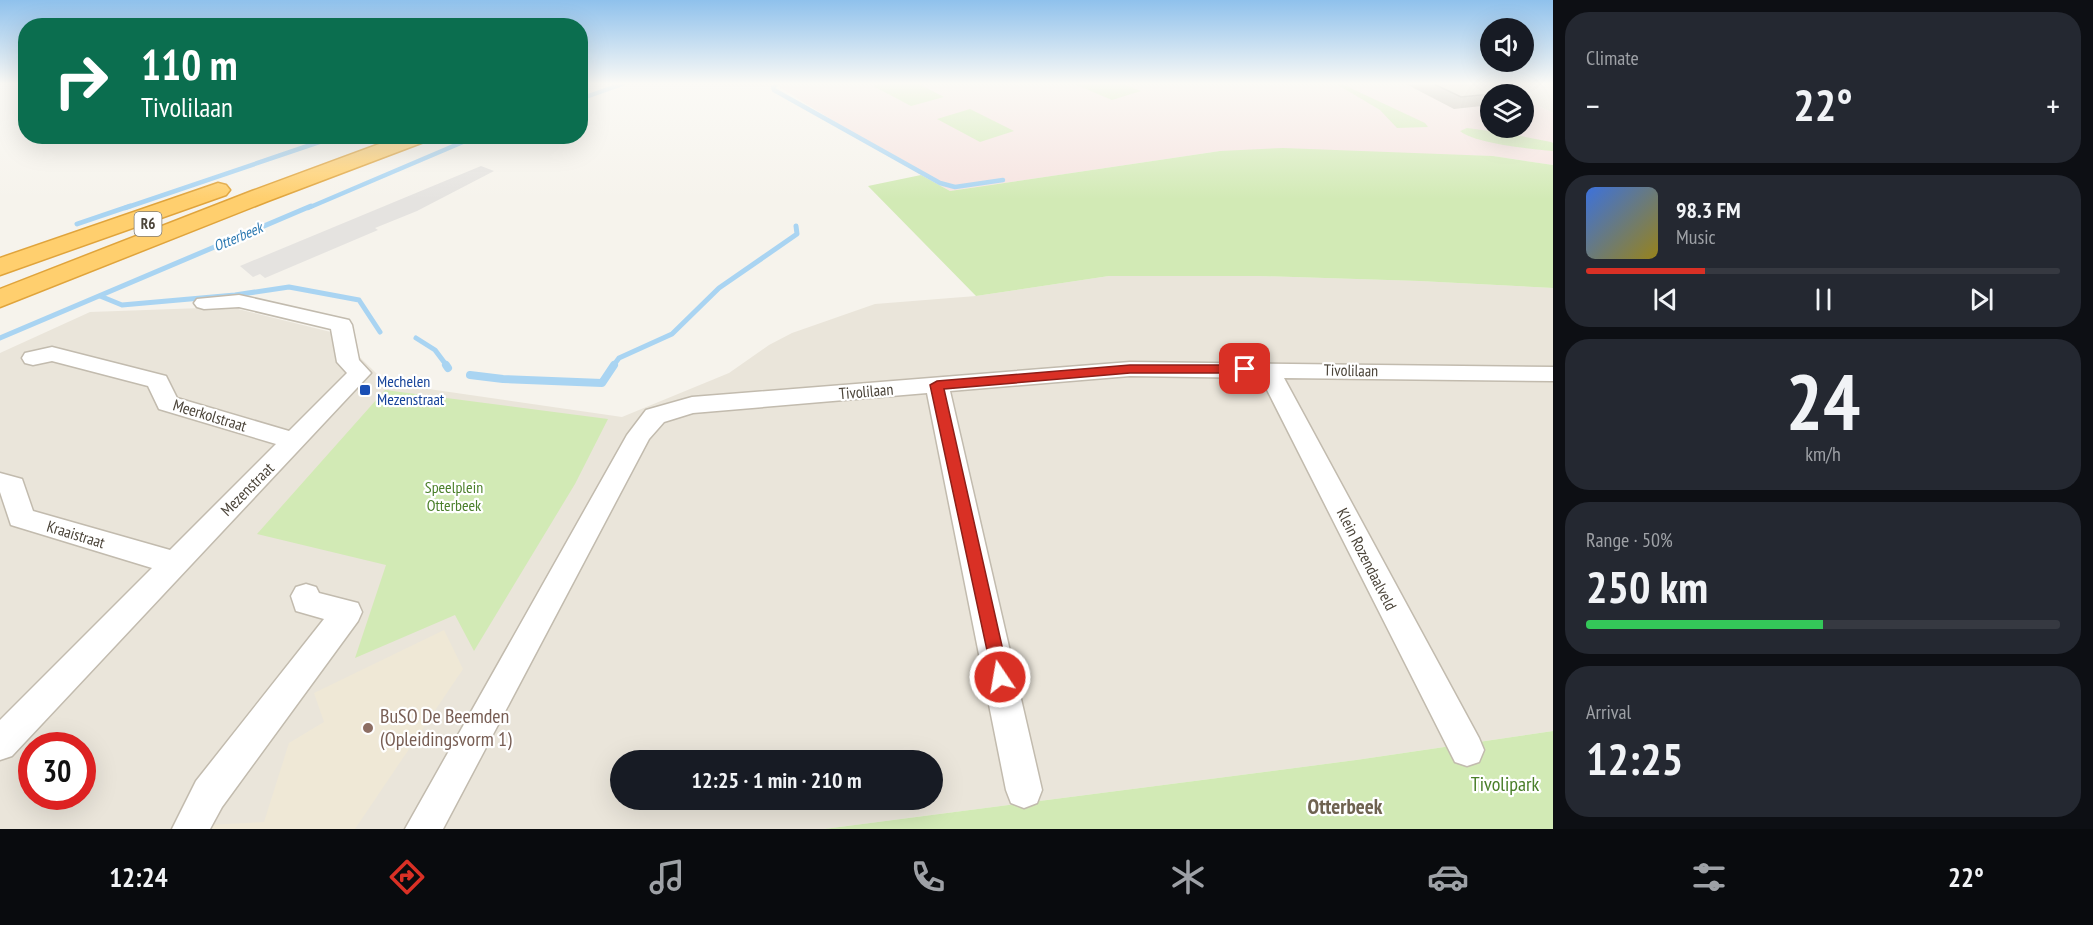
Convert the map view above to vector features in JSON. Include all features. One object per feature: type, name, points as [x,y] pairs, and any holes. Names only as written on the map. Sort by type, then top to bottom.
[{"type":"highway","name":"R6","points":[[0,282],[362,144]]},
{"type":"highway","name":"R6","points":[[0,299],[401,144]]},
{"type":"highway","points":[[0,267],[265,174],[297,168]]},
{"type":"highway","points":[[0,314],[137,253],[171,231]]},
{"type":"street","name":"Mezenstraat","points":[[0,744],[360,373],[348,362],[341,325],[239,301],[204,303]]},
{"type":"street","name":"Meerkolstraat","points":[[33,358],[52,354],[158,381],[167,403],[295,441]]},
{"type":"street","name":"Tivolilaan","points":[[423,829],[639,435],[655,416],[692,405],[1130,369],[1553,374]]},
{"type":"street","name":"Klein Rozendaalveld","points":[[1268,369],[1467,750]]},
{"type":"street","points":[[937,385],[1024,790]]},
{"type":"street","name":"Kraaistraat","points":[[0,482],[13,486],[21,518],[174,563]]},
{"type":"street","points":[[190,829],[209,794],[347,612],[307,602],[306,596]]},
{"type":"shaded area","points":[[835,122],[1480,122],[1480,138],[1534,138],[1534,122],[1553,122],[1553,165],[1493,156],[1220,151],[950,191]]},
{"type":"shaded area","points":[[481,166],[494,171],[417,211],[375,228],[378,230],[265,278],[260,274],[253,277],[240,266]]},
{"type":"shaded area","points":[[1109,276],[1259,276],[1553,288],[1553,731],[1356,760],[824,829],[0,829],[0,353],[90,312],[230,307],[335,333],[377,374],[408,386],[622,417],[729,373],[769,345],[792,333],[875,304],[976,296]]},
{"type":"shaded area","name":"BuSO De Beemden (Opleidingsvorm 1)","points":[[444,630],[463,669],[355,829],[206,829],[208,825],[264,822],[289,743],[324,722],[314,693]]},
{"type":"green space","points":[[942,122],[995,122],[1014,131],[980,142]]},
{"type":"green space","points":[[1391,122],[1422,122],[1428,127],[1397,128]]},
{"type":"green space","points":[[1467,128],[1480,130],[1480,138],[1531,138],[1551,142],[1553,151],[1505,145],[1468,136],[1460,131]]},
{"type":"green space","points":[[1283,148],[1493,156],[1553,165],[1553,288],[1259,276],[1109,276],[976,296],[868,186],[921,175],[950,191],[1220,151]]},
{"type":"green space","name":"Speelplein Otterbeek","points":[[385,390],[608,419],[575,484],[474,651],[455,615],[355,658],[386,565],[257,534]]},
{"type":"green space","name":"Tivolipark","points":[[1553,731],[1553,829],[824,829],[1356,760]]},
{"type":"waterway","points":[[831,122],[940,183],[955,187],[1003,180]]},
{"type":"waterway","points":[[125,208],[313,144]]},
{"type":"waterway","name":"Otterbeek","points":[[308,208],[458,144]]},
{"type":"waterway","points":[[77,224],[130,206]]},
{"type":"waterway","name":"Otterbeek","points":[[0,338],[311,206]]},
{"type":"waterway","points":[[613,366],[619,358],[672,334],[719,288],[797,234],[796,226]]},
{"type":"waterway","points":[[100,296],[122,305],[235,295],[289,287],[359,300],[380,332]]},
{"type":"waterway","points":[[416,338],[435,350],[447,366]]},
{"type":"waterway","points":[[470,375],[503,379],[602,383],[614,365]]},
{"type":"place","name":"Mechelen Mezenstraat","points":[[365,390]]},
{"type":"place","name":"BuSO De Beemden (Opleidingsvorm 1)","points":[[368,728]]},
{"type":"district","name":"Otterbeek","points":[[1345,807]]},
{"type":"route","points":[[1000,677],[937,385],[1130,369],[1245,369]]}]
